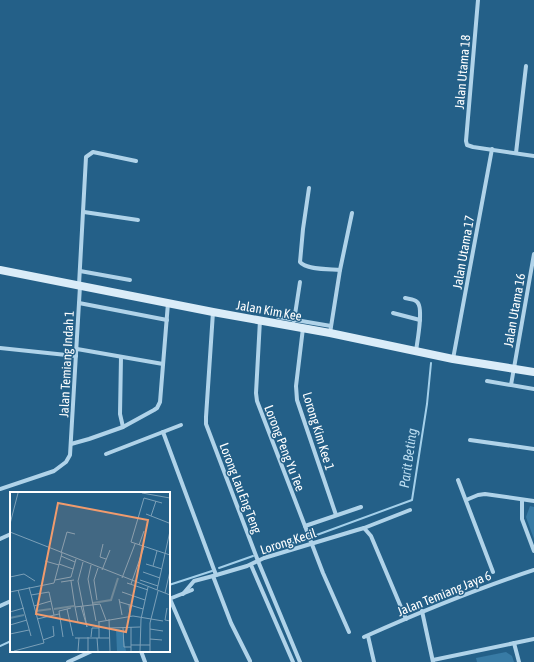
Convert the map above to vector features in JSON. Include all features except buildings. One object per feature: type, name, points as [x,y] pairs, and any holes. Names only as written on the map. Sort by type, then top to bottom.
[{"type":"street","name":"Jalan Utama 18","points":[[478,0],[466,137],[467,145],[492,149]]},
{"type":"street","points":[[516,153],[526,66]]},
{"type":"street","points":[[492,149],[534,156]]},
{"type":"street","name":"Jalan Utama 17","points":[[453,359],[492,149]]},
{"type":"street","name":"Jalan Temiang Indah 1","points":[[0,488],[51,473],[60,468],[70,455],[72,444],[86,157],[93,152],[136,161]]},
{"type":"street","points":[[309,188],[300,262],[302,265],[307,267],[340,270]]},
{"type":"street","points":[[84,212],[138,220]]},
{"type":"street","points":[[278,317],[293,323],[331,330],[340,270],[352,213]]},
{"type":"street","name":"Jalan Utama 16","points":[[510,385],[534,254]]},
{"type":"street","name":"Jalan Kim Kee","points":[[0,270],[213,312],[260,320],[293,323],[303,328],[331,330],[453,359],[534,372]]},
{"type":"street","points":[[80,271],[130,280]]},
{"type":"street","points":[[293,323],[300,282]]},
{"type":"street","points":[[405,298],[416,300],[420,304],[420,320],[416,351]]},
{"type":"street","points":[[79,303],[166,320]]},
{"type":"street","points":[[72,444],[89,440],[122,427],[154,410],[159,405],[168,303]]},
{"type":"street","name":"Lorong Lau Eng Teng","points":[[213,312],[206,424],[257,559],[300,662]]},
{"type":"street","points":[[393,313],[420,320]]},
{"type":"street","name":"Lorong Peng Yu Tee","points":[[260,320],[256,393],[257,401],[323,573],[349,632]]},
{"type":"street","name":"Lorong Kim Kee 1","points":[[303,328],[296,386],[297,400],[336,515]]},
{"type":"street","points":[[0,348],[76,356]]},
{"type":"street","points":[[77,350],[163,364]]},
{"type":"street","points":[[121,357],[120,414],[122,427]]},
{"type":"street","points":[[487,381],[534,389]]},
{"type":"street","points":[[106,454],[181,425]]},
{"type":"street","points":[[163,432],[231,623],[250,661]]},
{"type":"street","points":[[470,440],[534,450]]},
{"type":"street","points":[[458,480],[494,572]]},
{"type":"street","points":[[466,500],[485,494],[534,501]]},
{"type":"street","points":[[522,500],[522,519],[534,551]]},
{"type":"street","points":[[305,526],[360,507]]},
{"type":"street","name":"Lorong Kecil","points":[[183,594],[194,581],[214,572],[251,565],[257,559],[364,528],[410,510]]},
{"type":"street","points":[[364,528],[371,536],[406,619]]},
{"type":"street","points":[[0,539],[10,534]]},
{"type":"street","points":[[251,565],[293,662]]},
{"type":"street","name":"Jalan Temiang Jaya 6","points":[[374,662],[366,636],[497,582],[534,570]]},
{"type":"street","points":[[192,590],[170,599],[197,662]]},
{"type":"street","points":[[0,606],[10,601]]},
{"type":"street","points":[[422,612],[433,661],[534,639]]},
{"type":"street","points":[[514,643],[519,662]]},
{"type":"street","points":[[68,662],[90,652]]},
{"type":"street","points":[[141,652],[145,662]]},
{"type":"shaded area","points":[[530,506],[534,507],[534,539],[526,517]]},
{"type":"shaded area","points":[[506,652],[512,656],[514,662],[477,662],[476,658]]},
{"type":"waterway","name":"Parit Beting","points":[[314,536],[412,500],[427,404],[431,363]]},
{"type":"waterway","name":"Parit Beting","points":[[262,553],[305,539]]},
{"type":"waterway","name":"Parit Beting","points":[[219,568],[253,556]]},
{"type":"waterway","name":"Parit Beting","points":[[170,585],[212,571]]},
{"type":"waterway","name":"Parit Beting","points":[[0,646],[10,641]]}]
